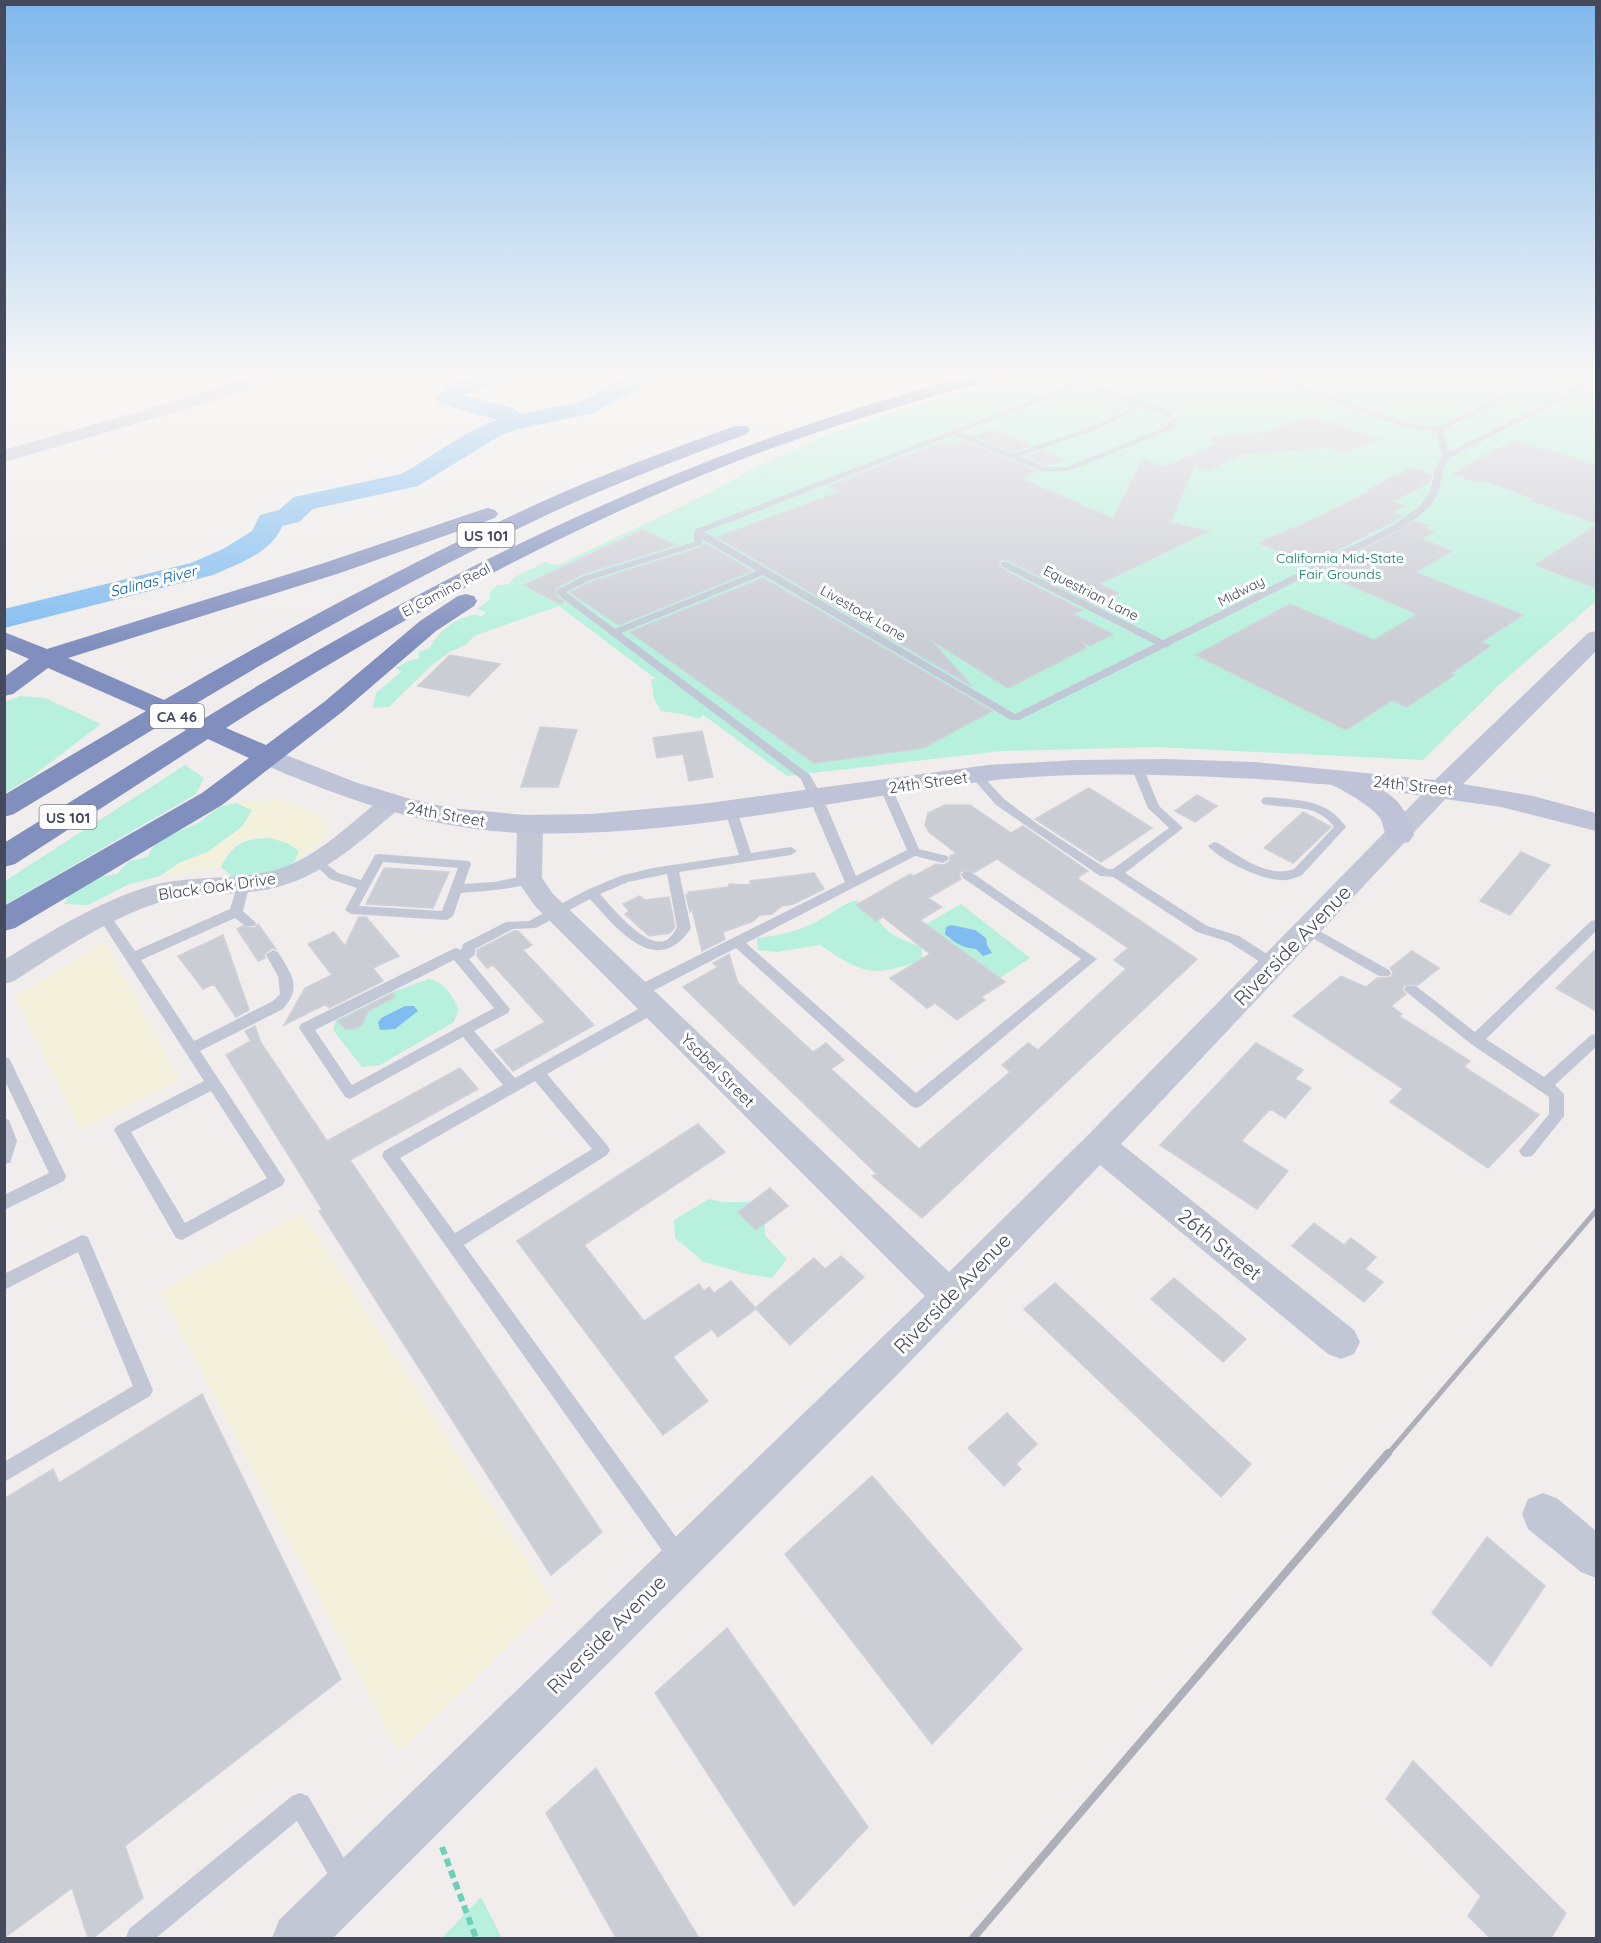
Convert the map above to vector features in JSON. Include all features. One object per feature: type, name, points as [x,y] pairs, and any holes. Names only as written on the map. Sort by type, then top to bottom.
[{"type":"highway","points":[[4,688],[47,657],[332,568],[627,466]]},
{"type":"highway","name":"El Camino Real","points":[[4,808],[246,662],[404,576],[491,533],[585,492],[666,466]]},
{"type":"highway","name":"El Camino Real","points":[[4,857],[290,679],[475,573],[692,466]]},
{"type":"highway","points":[[4,920],[212,799],[333,707],[428,626],[506,575],[698,466]]},
{"type":"highway","name":"CA 46","points":[[4,639],[268,756]]},
{"type":"main road","name":"Riverside Avenue","points":[[1443,787],[1596,638]]},
{"type":"main road","name":"24th Street","points":[[268,756],[335,786],[390,804],[477,821],[530,825],[618,822],[731,811],[976,775],[1029,770],[1137,767],[1260,771],[1443,787],[1508,799],[1596,822]]},
{"type":"main road","points":[[1324,776],[1356,787],[1379,800],[1394,815],[1399,835]]},
{"type":"street","name":"Riverside Avenue","points":[[297,1938],[886,1360],[1099,1145],[1443,787]]},
{"type":"street","name":"Black Oak Drive","points":[[4,974],[103,915],[160,892],[270,881],[300,871],[317,861],[390,804]]},
{"type":"street","points":[[530,825],[528,855],[530,879]]},
{"type":"street","name":"Ysabel Street","points":[[530,879],[544,900],[544,918],[646,999],[948,1295]]},
{"type":"street","name":"26th Street","points":[[1099,1145],[1341,1342]]},
{"type":"street","points":[[1543,1514],[1596,1557]]},
{"type":"lane","points":[[852,883],[806,777],[560,592],[587,578],[698,543],[697,532],[867,466]]},
{"type":"lane","points":[[1036,466],[1044,469],[1068,469],[1076,466]]},
{"type":"lane","name":"Midway","points":[[1015,718],[1397,527],[1420,512],[1433,493],[1440,466]]},
{"type":"lane","name":"Livestock Lane","points":[[697,532],[1015,718]]},
{"type":"lane","name":"Equestrian Lane","points":[[1004,564],[1165,645]]},
{"type":"lane","points":[[614,633],[764,571]]},
{"type":"lane","points":[[1116,873],[1177,828],[1154,808],[1137,767]]},
{"type":"lane","points":[[976,775],[1000,802],[1104,873],[1116,873],[1202,929],[1234,939],[1274,963]]},
{"type":"lane","points":[[886,788],[914,852]]},
{"type":"lane","points":[[1214,846],[1242,863],[1275,876],[1291,877],[1340,827],[1333,815],[1316,806],[1266,801]]},
{"type":"lane","points":[[731,811],[746,858]]},
{"type":"lane","points":[[470,958],[456,953],[306,1028],[350,1093],[503,1009],[470,958],[468,947],[511,926],[544,918],[591,892],[624,879],[791,850]]},
{"type":"lane","points":[[681,1561],[390,1156],[537,1073],[646,999],[737,942],[914,852],[943,859]]},
{"type":"lane","points":[[379,858],[465,864],[447,916],[351,910],[367,888],[379,858]]},
{"type":"lane","points":[[317,861],[334,876],[367,888]]},
{"type":"lane","points":[[591,892],[639,941],[657,946],[666,945],[675,941],[684,928],[672,869]]},
{"type":"lane","points":[[737,942],[916,1102],[1090,959],[967,875]]},
{"type":"lane","points":[[440,893],[530,879]]},
{"type":"lane","points":[[236,912],[244,883]]},
{"type":"lane","points":[[236,912],[250,923]]},
{"type":"lane","points":[[132,958],[236,912]]},
{"type":"lane","points":[[103,915],[277,1180],[182,1233],[122,1130],[213,1083]]},
{"type":"lane","points":[[525,938],[544,918]]},
{"type":"lane","points":[[1476,1040],[1596,924]]},
{"type":"lane","points":[[1307,929],[1384,973]]},
{"type":"lane","points":[[191,1049],[278,1005],[287,995],[285,976],[273,955]]},
{"type":"lane","points":[[1411,990],[1476,1040],[1557,1094],[1556,1116],[1527,1150]]},
{"type":"lane","points":[[465,1030],[514,1087]]},
{"type":"lane","points":[[1545,1085],[1596,1039]]},
{"type":"lane","points":[[4,1062],[58,1176],[4,1203]]},
{"type":"lane","points":[[453,1243],[602,1150],[537,1073]]},
{"type":"lane","points":[[4,1124],[10,1136],[9,1147],[4,1158]]},
{"type":"lane","points":[[4,1283],[82,1242],[144,1390],[4,1473]]},
{"type":"lane","points":[[138,1938],[300,1804],[348,1887]]},
{"type":"path","points":[[428,1809],[476,1938]]},
{"type":"green space","name":"California Mid-State Fair Grounds","points":[[760,466],[1596,466],[1596,601],[1499,685],[1423,760],[1156,747],[1002,751],[787,776],[703,715],[699,719],[661,711],[654,699],[651,679],[656,679],[559,606],[474,636],[467,644],[448,653],[432,665],[389,707],[373,708],[376,693],[401,672],[396,668],[419,658],[418,652],[430,648],[443,630],[456,621],[477,614],[481,617],[486,612],[477,609],[490,599],[489,593],[497,585],[510,584],[520,574],[544,562],[558,565],[715,490]]},
{"type":"green space","points":[[20,696],[45,698],[101,724],[30,778],[5,793],[5,702]]},
{"type":"green space","points":[[185,765],[204,778],[196,794],[5,905],[5,881]]},
{"type":"green space","points":[[237,803],[252,810],[243,826],[208,852],[179,863],[160,876],[127,885],[88,905],[64,904],[70,893],[96,877],[117,874],[129,861],[147,857],[157,841],[198,823],[219,807]]},
{"type":"green space","points":[[270,838],[290,844],[299,851],[295,861],[281,873],[266,876],[231,876],[221,867],[230,852],[240,844]]},
{"type":"green space","points":[[857,900],[892,934],[922,947],[922,960],[879,971],[858,967],[820,945],[777,952],[758,950],[757,938],[801,928]]},
{"type":"green space","points":[[961,904],[1030,958],[1000,978],[926,924]]},
{"type":"green space","points":[[429,979],[444,986],[454,999],[459,1009],[454,1022],[380,1065],[362,1067],[333,1030],[336,1020],[392,992]]},
{"type":"green space","points":[[709,1199],[723,1202],[764,1202],[765,1235],[787,1259],[772,1278],[747,1274],[704,1262],[675,1238],[674,1220]]},
{"type":"green space","points":[[481,1897],[502,1938],[442,1938]]},
{"type":"sand","points":[[279,799],[321,816],[331,829],[321,843],[295,861],[299,851],[283,841],[264,837],[255,838],[237,844],[230,850],[221,867],[160,876],[179,863],[208,852],[243,826],[252,810],[237,803]]},
{"type":"sand","points":[[105,942],[180,1080],[80,1130],[15,997]]},
{"type":"sand","points":[[302,1212],[554,1602],[399,1753],[160,1292]]},
{"type":"water","points":[[951,925],[975,930],[986,938],[992,953],[983,956],[976,949],[967,948],[956,942],[945,934],[946,927]]},
{"type":"water","points":[[405,1006],[414,1006],[418,1011],[395,1029],[380,1030],[378,1023],[381,1018]]},
{"type":"building","points":[[882,466],[1023,466],[1036,471],[1020,478],[1113,519],[1140,466],[1195,466],[1170,523],[1209,531],[1099,584],[1118,593],[1095,604],[1008,560],[999,560],[1000,568],[1082,610],[1073,614],[1113,634],[1090,646],[1081,641],[1086,648],[1008,688],[930,639],[972,686],[717,537],[840,492],[829,486]]},
{"type":"building","points":[[1197,466],[1218,466],[1209,470]]},
{"type":"building","points":[[1468,466],[1596,466],[1596,523],[1532,501],[1535,499],[1482,480],[1477,482],[1453,474]]},
{"type":"building","points":[[1411,468],[1431,475],[1430,482],[1392,502],[1405,506],[1393,512],[1403,516],[1310,564],[1259,543],[1294,529],[1371,491],[1367,490]]},
{"type":"building","points":[[1416,521],[1429,526],[1424,528],[1433,532],[1421,539],[1452,551],[1415,572],[1523,615],[1481,642],[1490,646],[1450,674],[1454,675],[1407,707],[1392,700],[1346,730],[1196,655],[1290,604],[1374,640],[1418,614],[1335,579],[1340,576],[1324,570]]},
{"type":"building","points":[[1596,526],[1596,588],[1535,565]]},
{"type":"building","points":[[642,530],[676,545],[583,574],[556,588],[556,596],[564,602],[560,604],[524,585]]},
{"type":"building","points":[[704,543],[752,571],[619,625],[570,592],[591,582],[702,547]]},
{"type":"building","points":[[763,578],[992,711],[923,748],[814,763],[630,632]]},
{"type":"building","points":[[450,655],[500,664],[469,696],[418,686]]},
{"type":"building","points":[[540,727],[577,730],[558,787],[521,787]]},
{"type":"building","points":[[702,731],[713,777],[689,781],[683,754],[657,758],[653,738]]},
{"type":"building","points":[[1089,788],[1152,828],[1101,862],[1035,819]]},
{"type":"building","points":[[1197,795],[1217,806],[1195,822],[1175,811]]},
{"type":"building","points":[[945,805],[970,805],[1011,833],[1023,826],[1088,871],[1077,878],[1197,959],[922,1218],[872,1176],[877,1174],[683,987],[718,967],[713,963],[729,954],[738,983],[813,1052],[826,1043],[844,1060],[831,1069],[919,1149],[1010,1072],[1002,1065],[1028,1043],[1038,1050],[1126,969],[1114,960],[1128,948],[997,859],[975,872],[961,871],[959,876],[961,879],[928,898],[942,907],[920,920],[1005,982],[981,997],[985,1000],[957,1020],[935,1003],[927,1008],[890,978],[930,954],[883,917],[876,921],[856,905],[910,874],[914,876],[936,864],[944,865],[950,861],[950,856],[956,853],[929,832],[925,825],[928,813]]},
{"type":"building","points":[[1303,812],[1331,827],[1293,863],[1264,848]]},
{"type":"building","points":[[1521,852],[1550,865],[1510,915],[1480,901]]},
{"type":"building","points":[[384,868],[449,872],[433,908],[366,904]]},
{"type":"building","points":[[814,873],[824,889],[793,904],[782,906],[772,914],[760,915],[753,921],[723,932],[725,939],[702,951],[692,909],[690,912],[686,895],[689,894],[688,892],[729,887],[729,884],[750,885],[750,881]]},
{"type":"building","points":[[640,896],[645,900],[669,897],[675,927],[670,933],[649,936],[625,914],[629,911],[623,904]]},
{"type":"building","points":[[359,917],[366,917],[399,956],[373,968],[383,981],[329,1008],[326,1004],[284,1025],[305,988],[332,975],[308,944],[334,932],[345,946]]},
{"type":"building","points":[[258,924],[276,949],[272,948],[264,955],[265,958],[258,961],[237,929],[242,926],[255,928]]},
{"type":"building","points":[[518,931],[532,945],[523,950],[594,1025],[513,1071],[495,1050],[545,1022],[493,965],[487,968],[477,956],[477,950]]},
{"type":"building","points":[[223,935],[249,1010],[236,1017],[214,984],[203,989],[178,956]]},
{"type":"building","points":[[1596,949],[1596,1011],[1556,988]]},
{"type":"building","points":[[1412,951],[1439,968],[1418,985],[1404,985],[1402,990],[1406,994],[1391,1006],[1402,1014],[1399,1016],[1470,1061],[1464,1067],[1539,1115],[1488,1168],[1390,1102],[1403,1089],[1293,1016],[1341,976],[1366,987],[1377,978],[1391,977],[1393,972],[1390,968]]},
{"type":"building","points":[[393,993],[395,997],[368,1011],[362,1025],[354,1029],[345,1029],[338,1021]]},
{"type":"building","points":[[255,1026],[261,1043],[327,1141],[460,1068],[478,1089],[350,1160],[602,1532],[551,1575],[319,1211],[322,1209],[226,1055],[251,1041],[245,1031]]},
{"type":"building","points":[[1256,1043],[1303,1070],[1295,1079],[1311,1088],[1285,1118],[1270,1109],[1241,1141],[1288,1171],[1257,1209],[1160,1145]]},
{"type":"building","points":[[698,1124],[725,1152],[584,1245],[644,1321],[699,1284],[704,1291],[709,1287],[714,1293],[731,1281],[756,1309],[718,1337],[712,1329],[673,1357],[708,1401],[663,1435],[517,1241]]},
{"type":"building","points":[[770,1188],[788,1206],[756,1230],[738,1212]]},
{"type":"building","points":[[1314,1223],[1344,1245],[1351,1238],[1376,1257],[1365,1269],[1383,1282],[1364,1302],[1292,1246]]},
{"type":"building","points":[[841,1256],[864,1277],[790,1345],[755,1308],[814,1258],[825,1269]]},
{"type":"building","points":[[1174,1278],[1246,1339],[1223,1362],[1151,1299]]},
{"type":"building","points":[[1055,1283],[1251,1464],[1221,1497],[1024,1309]]},
{"type":"building","points":[[202,1394],[341,1679],[125,1846],[143,1898],[93,1938],[88,1938],[72,1888],[4,1938],[4,1499],[53,1469],[59,1483]]},
{"type":"building","points":[[1007,1413],[1037,1444],[1016,1464],[1021,1469],[1004,1486],[968,1448]]},
{"type":"building","points":[[872,1476],[1022,1649],[932,1744],[785,1554]]},
{"type":"building","points":[[1487,1537],[1545,1586],[1491,1666],[1432,1613]]},
{"type":"building","points":[[727,1628],[868,1827],[794,1906],[655,1693]]},
{"type":"building","points":[[1413,1761],[1566,1913],[1551,1938],[1490,1938],[1468,1916],[1481,1896],[1386,1799]]},
{"type":"building","points":[[596,1768],[699,1938],[616,1938],[546,1813]]},
{"type":"waterway","name":"Salinas River","points":[[4,619],[202,569],[233,555],[264,536],[270,521],[289,516],[304,503],[409,480],[433,466]]},
{"type":"railway","points":[[1387,1455],[1596,1211]]},
{"type":"railway","points":[[973,1938],[1388,1453]]}]
